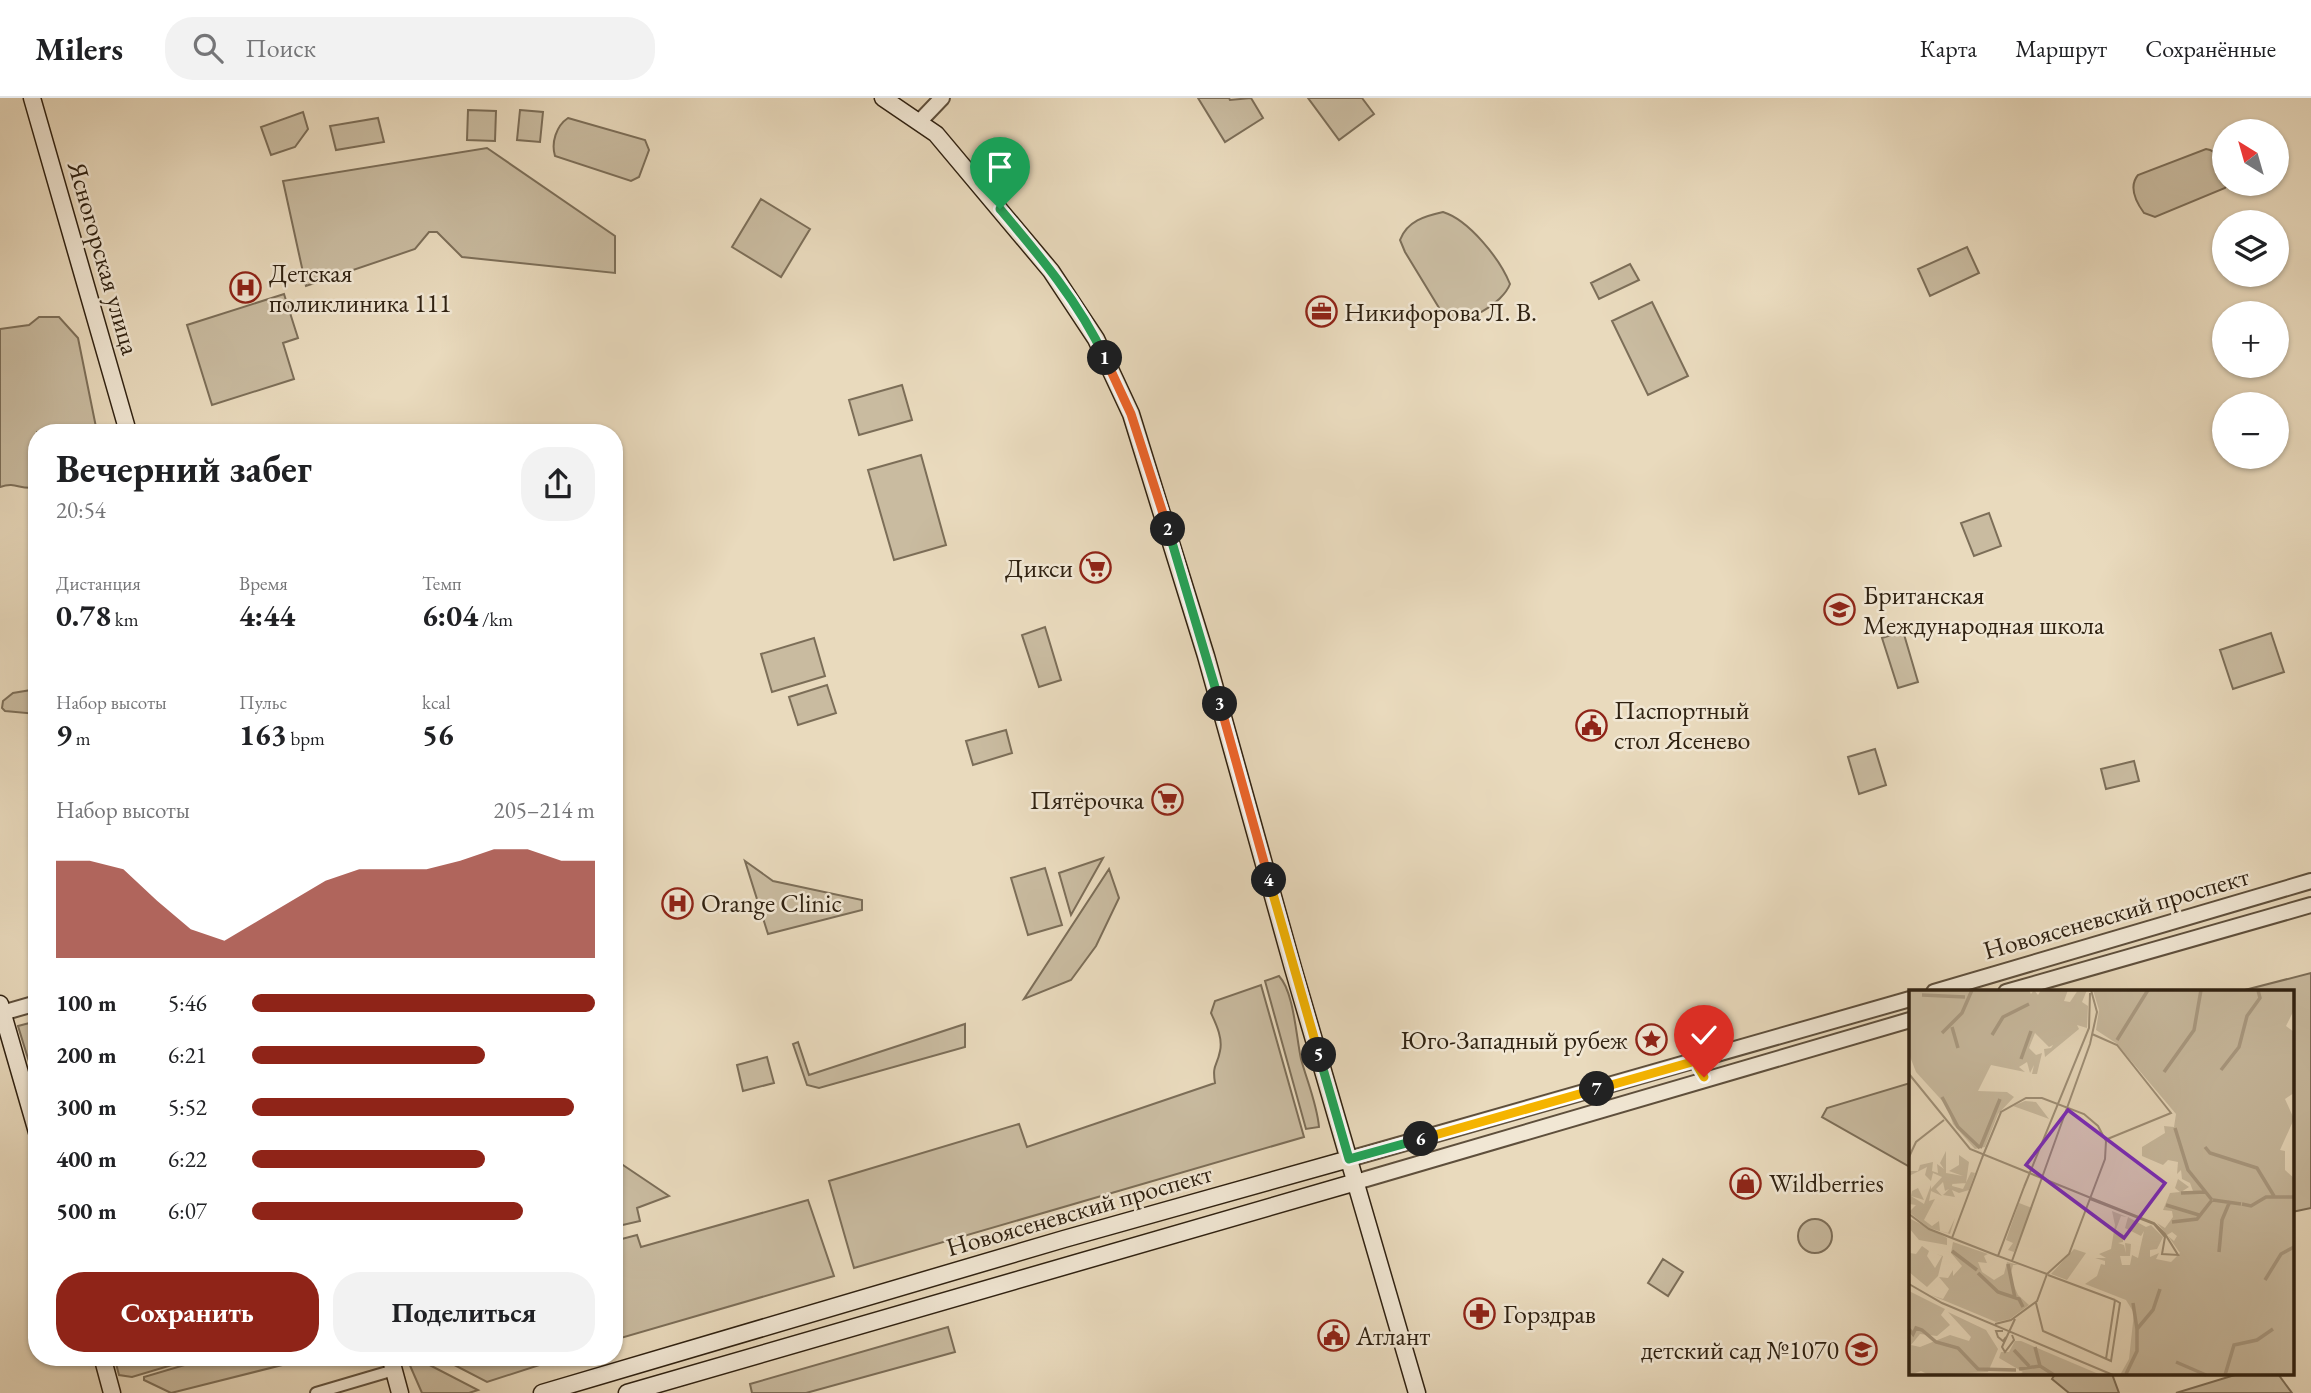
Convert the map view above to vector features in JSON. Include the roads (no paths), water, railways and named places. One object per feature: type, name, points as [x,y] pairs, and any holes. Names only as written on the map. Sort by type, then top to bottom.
[{"type":"main road","name":"Ясногорская улица","points":[[32,98],[126,424]]},
{"type":"main road","points":[[883,98],[936,134],[1060,282],[1096,339],[1131,414],[1209,667],[1417,1393]]},
{"type":"main road","points":[[1,1008],[28,1101]]},
{"type":"main road","name":"Новоясеневский проспект","points":[[542,1393],[1064,1239],[1349,1159]]},
{"type":"main road","name":"Новоясеневский проспект","points":[[627,1393],[1356,1182]]},
{"type":"main road","points":[[105,1366],[112,1393]]},
{"type":"main road","points":[[393,1366],[400,1393]]},
{"type":"street","points":[[920,121],[942,98]]},
{"type":"street","name":"Новоясеневский проспект","points":[[1941,990],[2311,881]]},
{"type":"street","name":"Новоясеневский проспект","points":[[2013,990],[2311,905]]},
{"type":"street","name":"Новоясеневский проспект","points":[[1349,1159],[1909,999]]},
{"type":"street","points":[[1,1008],[28,1004]]},
{"type":"street","name":"Новоясеневский проспект","points":[[1356,1182],[1909,1020]]},
{"type":"street","points":[[1706,1058],[1700,1063],[1699,1071],[1704,1077],[1712,1078]]},
{"type":"street","points":[[1631,1079],[1639,1080],[1644,1087],[1643,1095],[1636,1100]]},
{"type":"street","points":[[316,1393],[384,1366]]},
{"type":"place","name":"Детская поликлиника 111","points":[[246,288]]},
{"type":"place","name":"Никифорова Л. В.","points":[[1321,312]]},
{"type":"place","name":"Дикси","points":[[1096,568]]},
{"type":"place","name":"Британская Международная школа","points":[[1840,610]]},
{"type":"place","name":"Паспортный стол Ясенево","points":[[1591,725]]},
{"type":"place","name":"Пятёрочка","points":[[1167,800]]},
{"type":"place","name":"Orange Clinic","points":[[678,903]]},
{"type":"place","name":"Юго-Западный рубеж","points":[[1651,1040]]},
{"type":"place","name":"Wildberries","points":[[1746,1183]]},
{"type":"place","name":"Горздрав","points":[[1480,1314]]},
{"type":"place","name":"Атлант","points":[[1333,1336]]},
{"type":"place","name":"детский сад №1070","points":[[1862,1350]]}]
